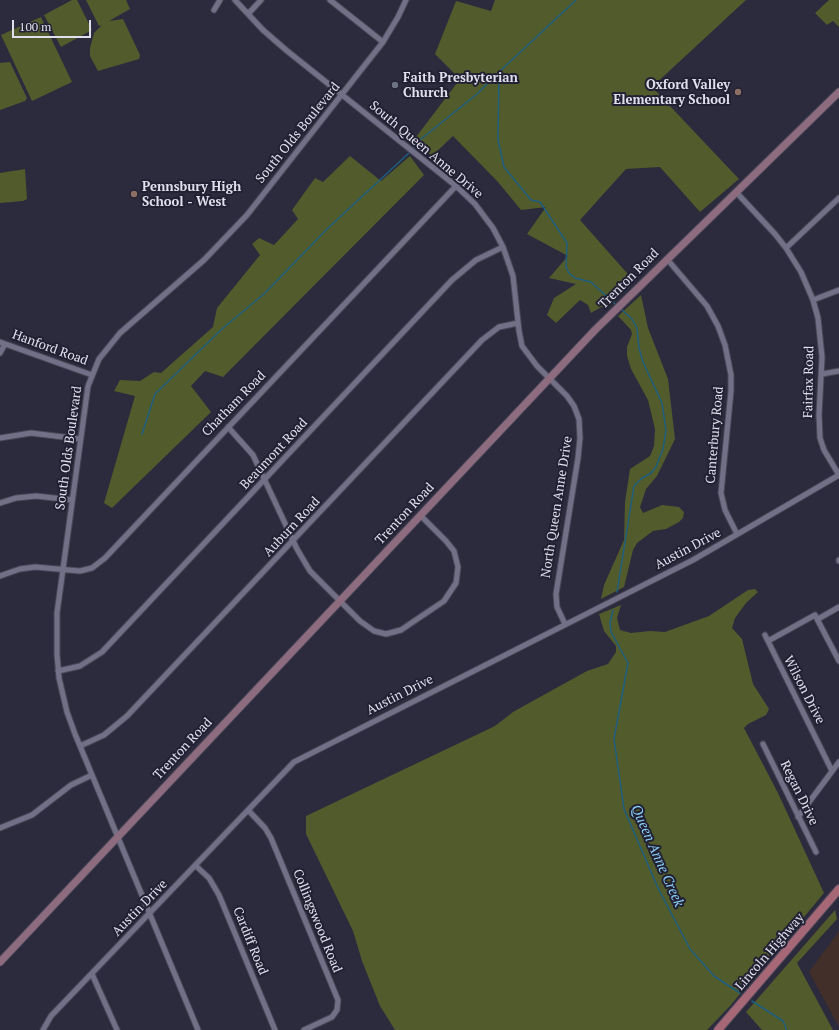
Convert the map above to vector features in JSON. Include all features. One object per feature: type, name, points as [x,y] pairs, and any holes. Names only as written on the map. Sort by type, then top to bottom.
[{"type":"main road","name":"Trenton Road","points":[[0,962],[614,310],[839,92]]},
{"type":"main road","name":"Lincoln Highway","points":[[718,1030],[839,889]]},
{"type":"street","points":[[214,10],[220,0]]},
{"type":"street","name":"South Queen Anne Drive","points":[[235,0],[286,50],[456,186],[486,217],[503,247],[513,276],[520,340],[527,355],[550,378]]},
{"type":"street","points":[[248,14],[261,0]]},
{"type":"street","points":[[330,0],[383,42]]},
{"type":"street","name":"South Olds Boulevard","points":[[198,1030],[80,746],[67,712],[58,671],[56,634],[86,399],[92,375],[99,359],[120,333],[195,269],[232,232],[383,42],[406,0]]},
{"type":"street","name":"Chatham Road","points":[[0,576],[28,568],[85,570],[105,558],[456,186]]},
{"type":"street","name":"Fairfax Road","points":[[736,192],[786,248],[801,272],[813,300],[817,312],[820,335],[822,374],[819,414],[820,438],[824,450],[839,475]]},
{"type":"street","points":[[786,248],[839,198]]},
{"type":"street","name":"Beaumont Road","points":[[58,671],[80,666],[102,652],[462,271],[476,260],[503,247]]},
{"type":"street","name":"Canterbury Road","points":[[667,258],[707,306],[718,326],[725,345],[731,375],[731,391],[721,493],[725,510],[737,534]]},
{"type":"street","points":[[813,300],[839,290]]},
{"type":"street","name":"Auburn Road","points":[[80,746],[104,735],[127,716],[487,336],[500,327],[518,323]]},
{"type":"street","points":[[0,353],[3,343]]},
{"type":"street","name":"Hanford Road","points":[[3,343],[92,375]]},
{"type":"street","points":[[822,374],[839,371]]},
{"type":"street","name":"North Queen Anne Drive","points":[[550,378],[574,406],[580,430],[578,458],[556,594],[557,607],[565,624]]},
{"type":"street","points":[[228,427],[249,449],[266,479],[293,540],[310,571],[368,628],[386,634],[401,630],[444,601],[453,589],[458,577],[456,557],[446,540],[420,515]]},
{"type":"street","points":[[0,438],[31,433],[80,439]]},
{"type":"street","name":"Austin Drive","points":[[43,1030],[51,1016],[289,767],[302,757],[693,560],[839,475]]},
{"type":"street","points":[[0,503],[16,498],[36,496],[72,500]]},
{"type":"street","points":[[818,620],[839,607]]},
{"type":"street","points":[[768,641],[808,617],[815,615],[839,662]]},
{"type":"street","name":"Wilson Drive","points":[[765,635],[832,771]]},
{"type":"street","name":"Regan Drive","points":[[763,744],[816,852]]},
{"type":"street","points":[[798,816],[839,762]]},
{"type":"street","points":[[0,828],[32,815],[72,785],[92,775]]},
{"type":"street","name":"Collingswood Road","points":[[248,810],[265,828],[270,838],[338,1000],[337,1010],[332,1017],[304,1030]]},
{"type":"street","name":"Cardiff Road","points":[[196,866],[208,878],[219,895],[275,1030]]},
{"type":"street","points":[[92,974],[117,1030]]},
{"type":"shaded area","points":[[839,931],[839,1027],[809,972]]},
{"type":"green space","points":[[72,0],[77,0],[92,30],[61,47],[44,15]]},
{"type":"green space","points":[[86,0],[126,0],[130,9],[109,21],[123,19],[140,55],[139,59],[98,71],[90,56],[90,48],[94,33],[102,25],[99,26]]},
{"type":"green space","points":[[495,0],[746,0],[652,87],[739,179],[700,212],[660,167],[626,169],[580,220],[634,281],[608,308],[603,306],[591,313],[588,305],[580,300],[556,323],[547,315],[554,298],[576,284],[549,278],[568,256],[527,234],[546,207],[521,210],[498,182],[453,136],[432,156],[413,141],[460,79],[435,54],[456,1],[491,11]]},
{"type":"green space","points":[[829,0],[839,0],[839,27],[833,21],[827,25],[815,13]]},
{"type":"green space","points":[[41,17],[72,82],[32,101],[1,35]]},
{"type":"green space","points":[[10,62],[27,98],[25,101],[0,110],[0,63]]},
{"type":"green space","points":[[350,156],[381,181],[410,156],[424,175],[223,377],[205,371],[191,386],[211,412],[112,508],[104,503],[135,396],[114,391],[120,380],[140,381],[154,372],[161,373],[213,327],[217,308],[260,255],[252,244],[259,238],[274,245],[298,219],[292,210],[315,178],[323,182]]},
{"type":"green space","points":[[25,169],[27,199],[23,201],[0,203],[0,173]]},
{"type":"green space","points":[[641,295],[648,328],[668,379],[675,439],[657,476],[646,489],[640,507],[643,513],[662,505],[679,507],[684,512],[683,518],[679,522],[666,529],[653,531],[637,543],[633,550],[624,587],[601,599],[604,585],[624,540],[625,502],[630,469],[650,456],[654,446],[655,429],[648,400],[631,369],[627,356],[627,347],[632,334],[631,330],[618,316]]},
{"type":"green space","points":[[755,589],[758,592],[746,603],[735,618],[732,628],[742,639],[753,684],[769,709],[766,715],[748,724],[744,728],[778,793],[824,893],[730,1006],[707,1030],[395,1030],[380,1006],[362,961],[353,931],[306,834],[306,816],[495,726],[513,712],[587,671],[608,664],[616,652],[616,646],[604,631],[599,614],[621,605],[617,618],[620,630],[631,633],[650,631],[665,632],[709,616],[748,590]]},
{"type":"green space","points":[[835,910],[837,919],[797,963],[833,1030],[762,1030],[746,1012]]},
{"type":"waterway","name":"Queen Anne Creek","points":[[576,0],[499,72],[498,140],[504,167],[531,200],[540,202],[567,243],[566,267],[569,273],[575,278],[591,282],[616,305]]},
{"type":"waterway","points":[[412,149],[421,139],[477,94],[499,72]]},
{"type":"waterway","points":[[142,434],[155,394],[223,328],[264,294],[327,229],[410,152]]},
{"type":"waterway","name":"Queen Anne Creek","points":[[617,592],[634,486],[641,479],[651,473],[656,467],[663,449],[666,430],[662,403],[643,362],[639,348],[637,328],[632,319],[621,309]]},
{"type":"waterway","name":"Queen Anne Creek","points":[[613,610],[610,623],[611,632],[628,663],[614,739],[624,809],[658,888],[690,949],[714,976],[740,993]]},
{"type":"waterway","name":"Queen Anne Creek","points":[[752,1001],[783,1021],[787,1030]]},
{"type":"place","name":"Faith Presbyterian Church","points":[[395,85]]},
{"type":"place","name":"Oxford Valley Elementary School","points":[[738,92]]},
{"type":"place","name":"Pennsbury High School - West","points":[[134,194]]}]
